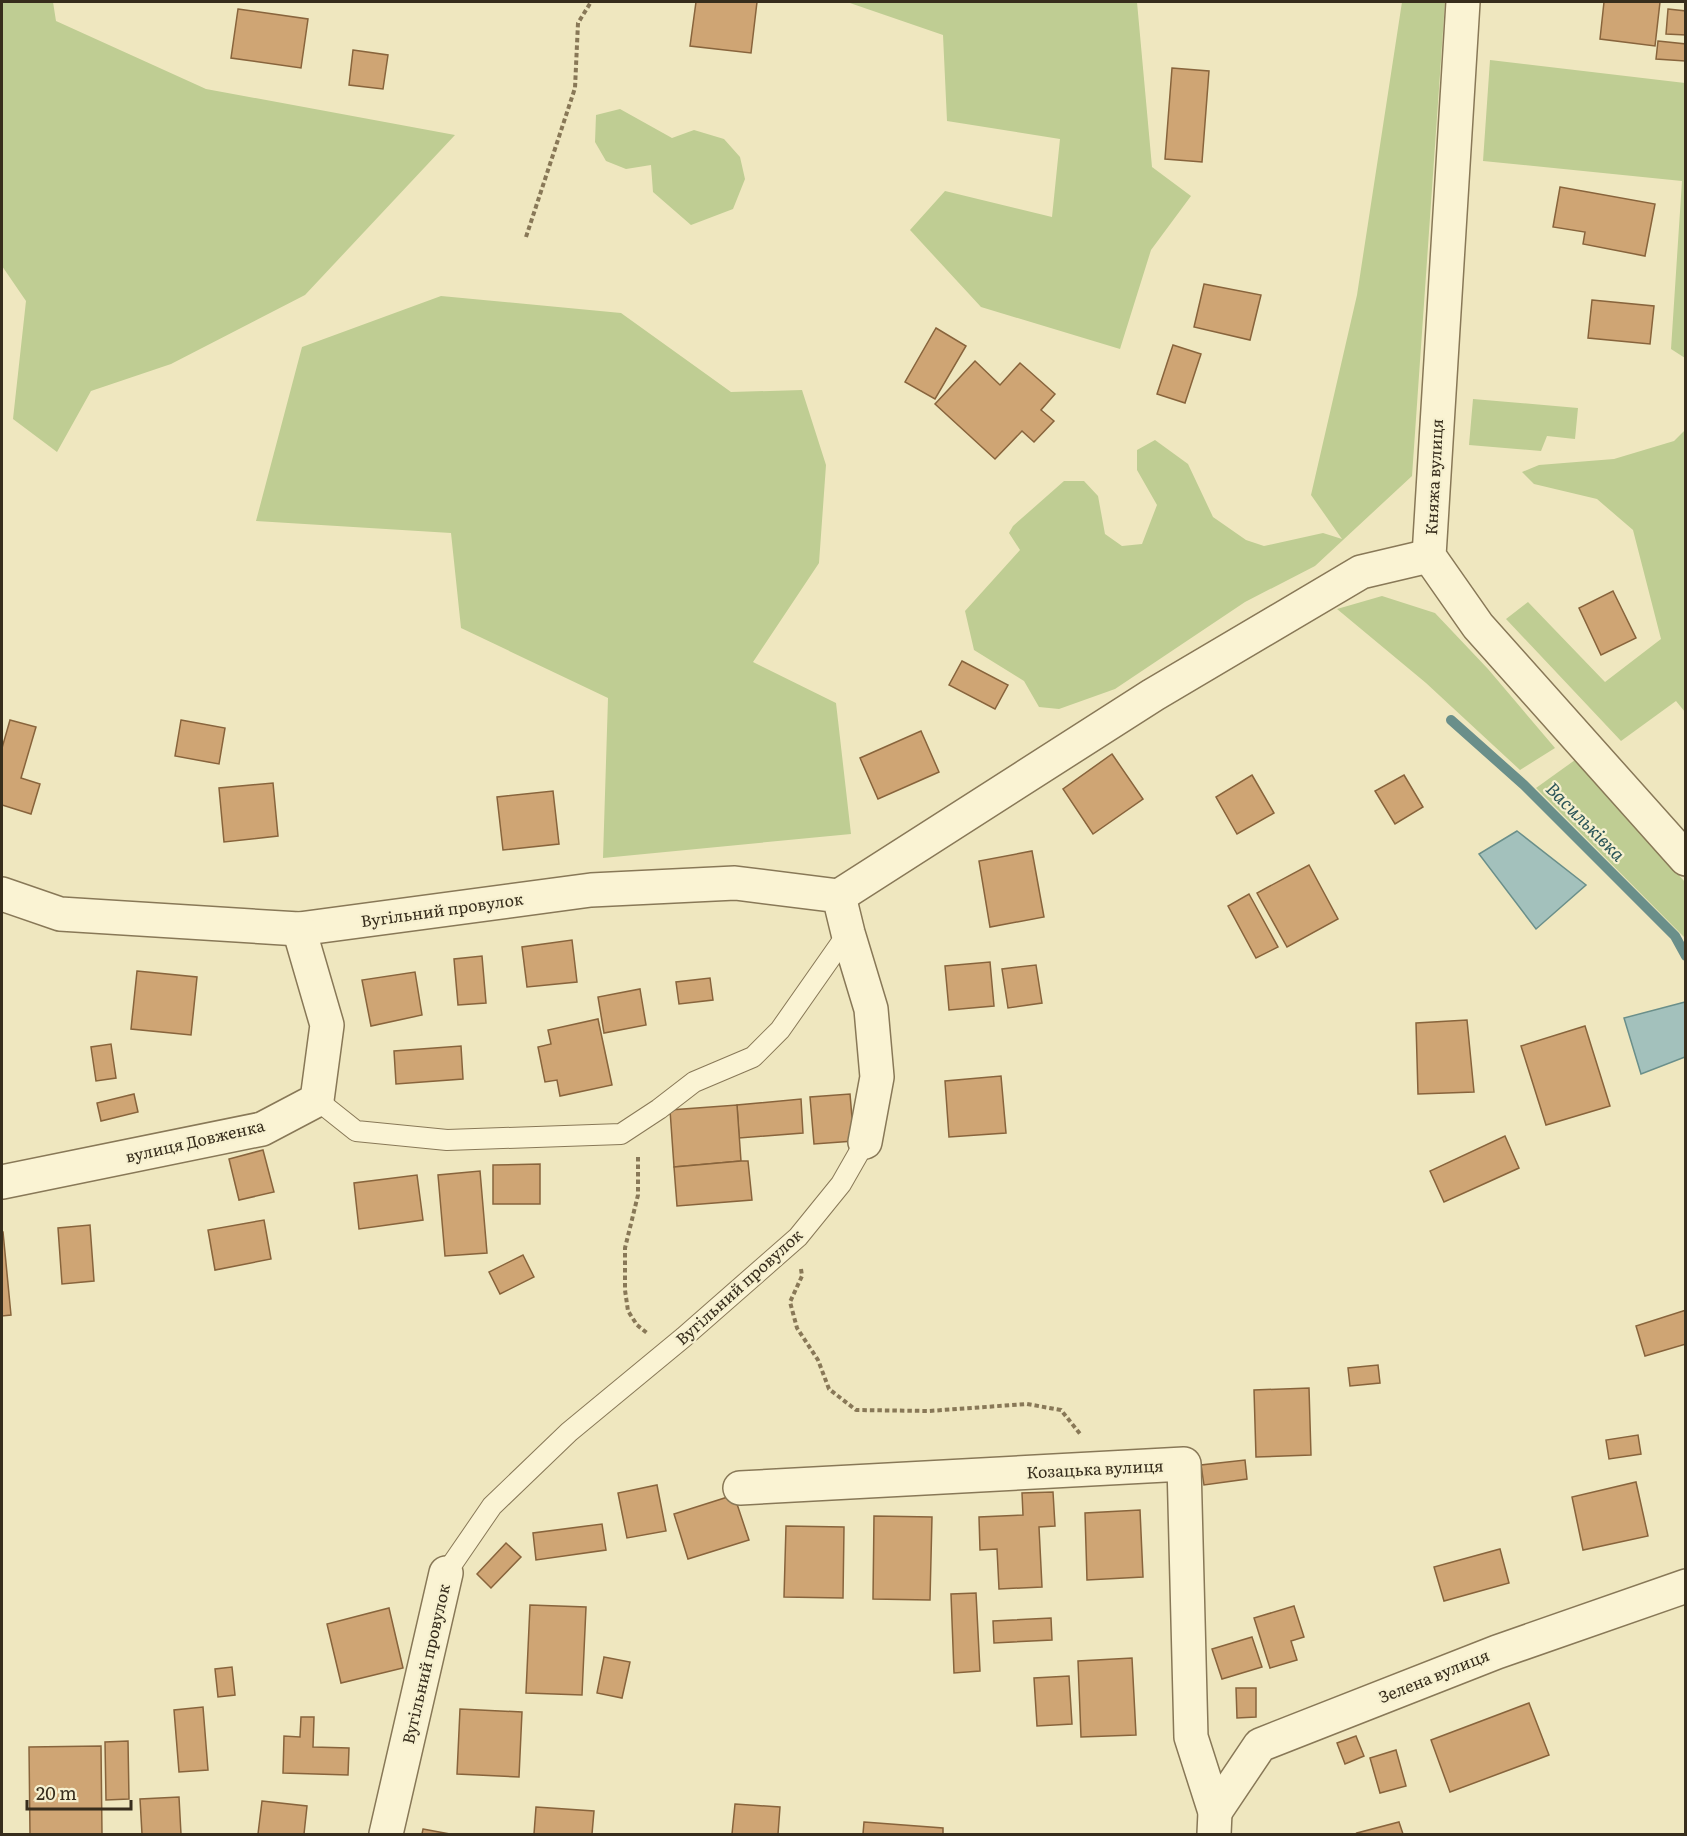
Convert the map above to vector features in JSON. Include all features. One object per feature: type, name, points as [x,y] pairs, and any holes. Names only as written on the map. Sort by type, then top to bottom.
[{"type":"street","name":"Княжа вулиця","points":[[1463,2],[1429,556],[1478,626],[1686,858]]},
{"type":"street","points":[[839,896],[1154,695],[1361,572],[1429,556]]},
{"type":"street","name":"Вугільний провулок","points":[[2,894],[60,914],[299,929],[591,890],[735,883],[839,896],[871,1009],[877,1077],[865,1142]]},
{"type":"street","points":[[299,929],[327,1024],[317,1100]]},
{"type":"street","name":"вулиця Довженка","points":[[2,1182],[262,1129],[317,1100]]},
{"type":"street","name":"Козацька вулиця","points":[[740,1488],[1185,1464],[1191,1737],[1214,1823]]},
{"type":"street","name":"Вугільний провулок","points":[[386,1834],[446,1573]]},
{"type":"street","name":"Зелена вулиця","points":[[1214,1823],[1260,1745],[1497,1652],[1686,1586]]},
{"type":"lane","points":[[317,1100],[356,1131],[447,1140],[621,1134],[694,1082],[753,1057],[780,1030],[848,933]]},
{"type":"lane","name":"Вугільний провулок","points":[[446,1573],[492,1506],[569,1432],[674,1345],[798,1237],[841,1184],[865,1142]]},
{"type":"path","points":[[526,237],[575,88],[578,23],[591,2]]},
{"type":"path","points":[[639,1122],[638,1195],[625,1248],[625,1290],[628,1311],[636,1325],[653,1337],[674,1345]]},
{"type":"path","points":[[798,1237],[802,1276],[790,1302],[797,1328],[818,1360],[830,1389],[855,1410],[929,1411],[1027,1404],[1061,1410],[1084,1438],[1101,1468]]},
{"type":"green space","points":[[2,2],[53,2],[56,21],[206,89],[455,135],[305,295],[171,364],[91,391],[57,452],[13,419],[26,301],[2,266]]},
{"type":"green space","points":[[847,2],[1137,2],[1152,167],[1191,196],[1151,250],[1120,349],[981,307],[910,230],[945,191],[1052,217],[1060,139],[947,121],[943,35]]},
{"type":"green space","points":[[1402,2],[1445,2],[1412,476],[1315,566],[1245,602],[1115,689],[1059,709],[1039,707],[1024,681],[974,650],[965,611],[1020,550],[1009,533],[1013,526],[1064,481],[1084,481],[1098,496],[1105,534],[1122,546],[1142,544],[1157,505],[1137,470],[1137,450],[1155,440],[1188,464],[1213,517],[1246,540],[1264,546],[1323,533],[1342,539],[1311,495],[1357,295]]},
{"type":"green space","points":[[1490,60],[1685,83],[1685,358],[1671,349],[1682,181],[1483,161]]},
{"type":"green space","points":[[620,109],[672,138],[694,130],[724,139],[740,157],[745,179],[733,209],[691,225],[653,192],[651,165],[626,169],[606,161],[595,142],[596,115]]},
{"type":"green space","points":[[441,296],[621,313],[731,392],[802,390],[826,465],[819,563],[753,662],[836,703],[851,834],[603,858],[608,698],[461,628],[451,533],[256,521],[302,347]]},
{"type":"green space","points":[[1473,399],[1578,408],[1575,439],[1547,436],[1541,451],[1469,445]]},
{"type":"green space","points":[[1685,430],[1685,712],[1676,701],[1621,741],[1506,619],[1528,602],[1605,682],[1661,639],[1633,530],[1597,499],[1534,484],[1522,472],[1539,465],[1614,459],[1674,441]]},
{"type":"green space","points":[[1382,596],[1435,613],[1488,669],[1555,748],[1520,770],[1426,683],[1337,609]]},
{"type":"green space","points":[[1575,760],[1685,882],[1685,938],[1536,788]]},
{"type":"water","points":[[1517,831],[1586,885],[1536,929],[1479,854]]},
{"type":"water","points":[[1685,1002],[1685,1057],[1641,1074],[1624,1018]]},
{"type":"building","points":[[696,2],[757,2],[751,53],[690,46]]},
{"type":"building","points":[[1604,2],[1660,2],[1655,46],[1600,39]]},
{"type":"building","points":[[238,9],[308,19],[301,68],[231,58]]},
{"type":"building","points":[[1668,9],[1686,11],[1686,35],[1666,34]]},
{"type":"building","points":[[1658,41],[1686,44],[1685,61],[1656,59]]},
{"type":"building","points":[[353,50],[388,55],[383,89],[349,85]]},
{"type":"building","points":[[1172,68],[1209,71],[1202,162],[1165,159]]},
{"type":"building","points":[[1560,187],[1655,204],[1645,256],[1583,244],[1585,232],[1553,227]]},
{"type":"building","points":[[1204,284],[1261,295],[1250,340],[1194,327]]},
{"type":"building","points":[[1592,300],[1654,306],[1650,344],[1588,338]]},
{"type":"building","points":[[936,328],[966,346],[935,399],[905,382]]},
{"type":"building","points":[[1173,345],[1201,354],[1185,403],[1157,394]]},
{"type":"building","points":[[975,361],[1000,385],[1020,363],[1055,394],[1041,410],[1054,421],[1034,442],[1022,431],[995,459],[935,404]]},
{"type":"building","points":[[1613,591],[1636,638],[1601,655],[1579,608]]},
{"type":"building","points":[[962,661],[1008,685],[995,709],[949,685]]},
{"type":"building","points":[[10,720],[36,727],[21,778],[40,784],[31,814],[2,805],[2,748]]},
{"type":"building","points":[[181,720],[225,728],[219,764],[175,756]]},
{"type":"building","points":[[921,731],[939,772],[878,799],[860,758]]},
{"type":"building","points":[[1112,754],[1143,799],[1093,834],[1063,789]]},
{"type":"building","points":[[1252,775],[1274,813],[1237,834],[1216,797]]},
{"type":"building","points":[[1404,775],[1423,807],[1395,824],[1375,791]]},
{"type":"building","points":[[273,783],[278,836],[224,842],[219,788]]},
{"type":"building","points":[[553,791],[559,844],[503,850],[497,797]]},
{"type":"building","points":[[1032,851],[1044,917],[990,927],[979,861]]},
{"type":"building","points":[[1309,865],[1338,919],[1287,947],[1257,893]]},
{"type":"building","points":[[1249,894],[1278,947],[1256,958],[1228,906]]},
{"type":"building","points":[[572,940],[577,982],[527,987],[522,947]]},
{"type":"building","points":[[482,956],[486,1003],[458,1005],[454,959]]},
{"type":"building","points":[[990,962],[994,1006],[949,1010],[945,966]]},
{"type":"building","points":[[1036,965],[1042,1003],[1008,1008],[1002,969]]},
{"type":"building","points":[[137,971],[197,977],[191,1035],[131,1029]]},
{"type":"building","points":[[415,972],[422,1015],[371,1026],[362,980]]},
{"type":"building","points":[[710,978],[713,1000],[679,1004],[676,982]]},
{"type":"building","points":[[640,989],[646,1025],[604,1033],[598,997]]},
{"type":"building","points":[[598,1019],[612,1085],[560,1096],[557,1080],[545,1082],[538,1047],[551,1044],[548,1030]]},
{"type":"building","points":[[1467,1020],[1474,1092],[1418,1094],[1416,1023]]},
{"type":"building","points":[[1585,1026],[1610,1106],[1546,1125],[1521,1046]]},
{"type":"building","points":[[111,1044],[116,1078],[96,1081],[91,1047]]},
{"type":"building","points":[[461,1046],[463,1079],[396,1084],[394,1051]]},
{"type":"building","points":[[1001,1076],[1006,1133],[949,1137],[945,1081]]},
{"type":"building","points":[[134,1094],[138,1112],[101,1121],[97,1103]]},
{"type":"building","points":[[850,1094],[854,1141],[814,1144],[810,1097]]},
{"type":"building","points":[[801,1099],[803,1133],[739,1138],[737,1105]]},
{"type":"building","points":[[737,1105],[741,1161],[674,1167],[670,1110]]},
{"type":"building","points":[[1505,1136],[1519,1168],[1444,1202],[1430,1171]]},
{"type":"building","points":[[263,1150],[274,1192],[239,1200],[229,1159]]},
{"type":"building","points":[[748,1161],[752,1200],[677,1206],[674,1167]]},
{"type":"building","points":[[540,1164],[540,1204],[493,1204],[493,1165]]},
{"type":"building","points":[[480,1171],[487,1253],[445,1256],[438,1175]]},
{"type":"building","points":[[417,1175],[423,1220],[359,1229],[354,1183]]},
{"type":"building","points":[[264,1220],[271,1259],[215,1270],[208,1230]]},
{"type":"building","points":[[90,1225],[94,1281],[62,1284],[58,1228]]},
{"type":"building","points":[[2,1232],[11,1315],[2,1316]]},
{"type":"building","points":[[523,1255],[534,1277],[500,1294],[489,1272]]},
{"type":"building","points":[[1686,1310],[1686,1344],[1645,1356],[1636,1326]]},
{"type":"building","points":[[1378,1365],[1380,1383],[1350,1386],[1348,1368]]},
{"type":"building","points":[[1309,1388],[1311,1455],[1256,1457],[1254,1390]]},
{"type":"building","points":[[1638,1435],[1641,1454],[1609,1459],[1606,1440]]},
{"type":"building","points":[[1245,1460],[1247,1479],[1204,1485],[1201,1465]]},
{"type":"building","points":[[1636,1482],[1648,1536],[1583,1550],[1572,1497]]},
{"type":"building","points":[[657,1485],[666,1531],[627,1538],[618,1493]]},
{"type":"building","points":[[1053,1492],[1055,1526],[1039,1527],[1042,1587],[999,1589],[997,1549],[980,1550],[979,1517],[1023,1515],[1022,1493]]},
{"type":"building","points":[[734,1495],[749,1540],[688,1559],[674,1514]]},
{"type":"building","points":[[1140,1510],[1143,1577],[1087,1580],[1085,1513]]},
{"type":"building","points":[[874,1516],[932,1517],[930,1600],[873,1599]]},
{"type":"building","points":[[602,1524],[606,1550],[536,1560],[533,1533]]},
{"type":"building","points":[[786,1526],[844,1527],[843,1598],[784,1597]]},
{"type":"building","points":[[506,1543],[521,1557],[491,1588],[477,1574]]},
{"type":"building","points":[[1500,1549],[1509,1583],[1444,1601],[1434,1567]]},
{"type":"building","points":[[976,1593],[980,1671],[954,1673],[951,1594]]},
{"type":"building","points":[[530,1605],[586,1607],[582,1695],[526,1693]]},
{"type":"building","points":[[1294,1606],[1304,1637],[1291,1641],[1297,1660],[1270,1668],[1254,1618]]},
{"type":"building","points":[[389,1608],[403,1668],[341,1683],[327,1624]]},
{"type":"building","points":[[1051,1618],[1052,1640],[994,1643],[993,1621]]},
{"type":"building","points":[[1252,1637],[1262,1667],[1222,1679],[1212,1649]]},
{"type":"building","points":[[604,1657],[630,1662],[622,1698],[597,1693]]},
{"type":"building","points":[[1132,1658],[1136,1735],[1081,1737],[1078,1661]]},
{"type":"building","points":[[232,1667],[235,1695],[218,1697],[215,1669]]},
{"type":"building","points":[[1069,1676],[1072,1724],[1037,1726],[1034,1678]]},
{"type":"building","points":[[1236,1688],[1256,1688],[1256,1717],[1237,1718]]},
{"type":"building","points":[[1529,1703],[1549,1755],[1450,1792],[1431,1740]]},
{"type":"building","points":[[203,1707],[208,1770],[179,1772],[174,1710]]},
{"type":"building","points":[[460,1709],[522,1712],[519,1777],[457,1774]]},
{"type":"building","points":[[301,1717],[314,1717],[313,1747],[349,1748],[348,1775],[283,1773],[284,1736],[300,1737]]},
{"type":"building","points":[[1356,1736],[1364,1756],[1345,1764],[1337,1743]]},
{"type":"building","points":[[128,1741],[129,1799],[106,1800],[105,1742]]},
{"type":"building","points":[[101,1746],[102,1834],[30,1834],[29,1747]]},
{"type":"building","points":[[1396,1750],[1406,1786],[1380,1793],[1370,1758]]},
{"type":"building","points":[[179,1797],[181,1834],[142,1834],[140,1799]]},
{"type":"building","points":[[262,1801],[307,1806],[304,1834],[258,1834]]},
{"type":"building","points":[[735,1804],[780,1807],[778,1834],[732,1834]]},
{"type":"building","points":[[536,1807],[594,1811],[592,1834],[534,1834]]},
{"type":"building","points":[[864,1822],[943,1828],[943,1834],[863,1834]]},
{"type":"building","points":[[1399,1822],[1403,1834],[1357,1833]]},
{"type":"building","points":[[423,1829],[450,1834],[422,1834]]},
{"type":"waterway","name":"Васильківка","points":[[1451,720],[1524,785],[1675,936],[1686,956]]}]
